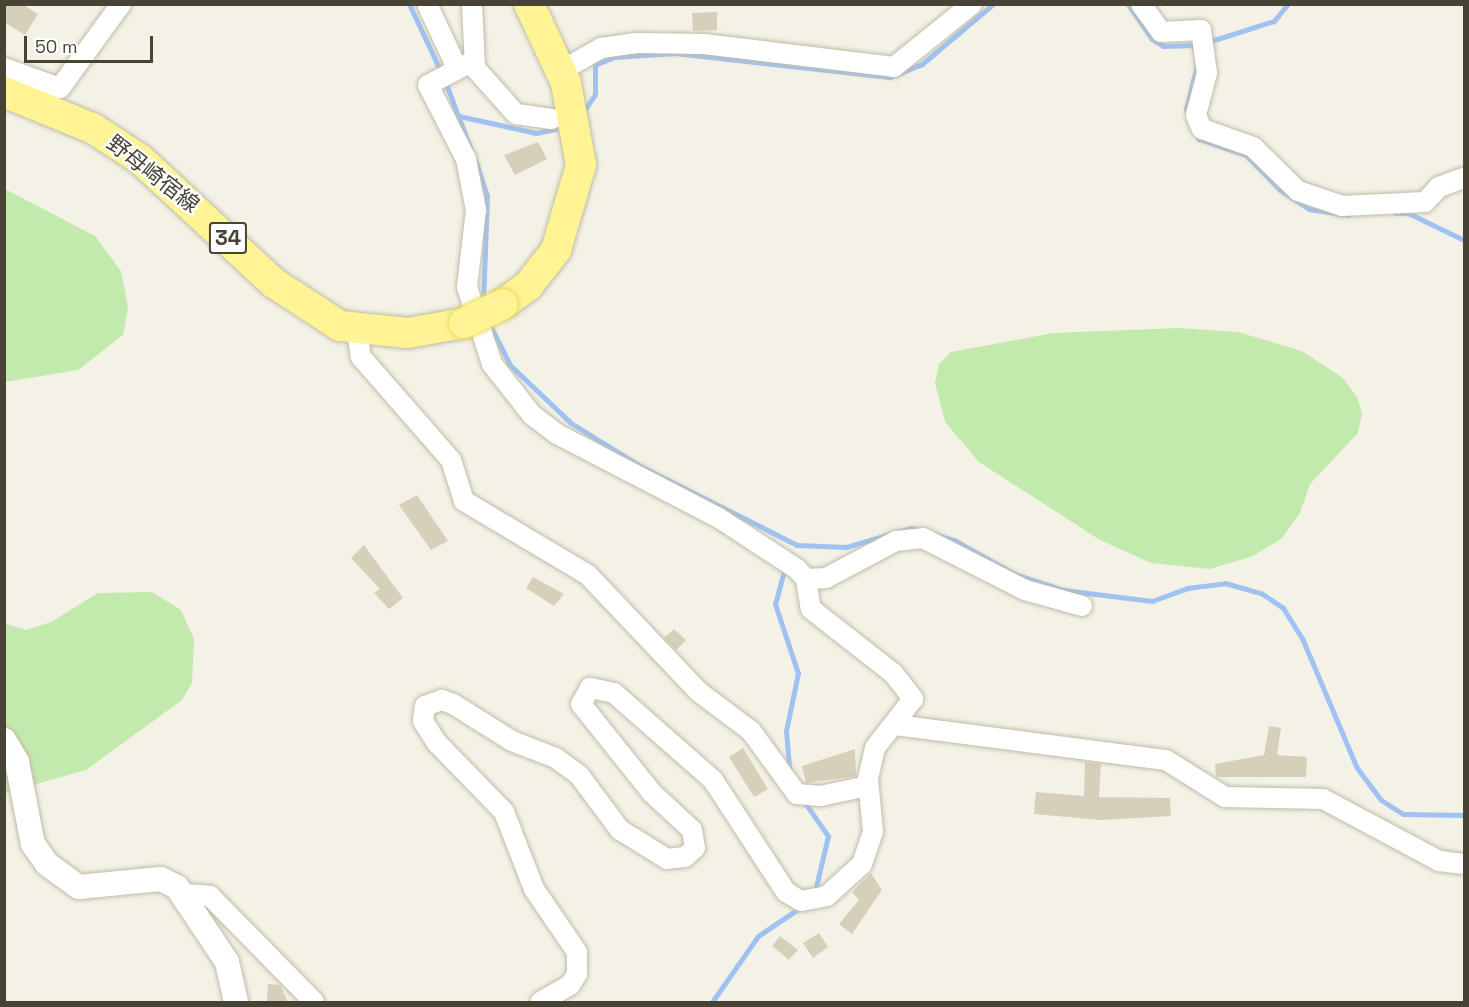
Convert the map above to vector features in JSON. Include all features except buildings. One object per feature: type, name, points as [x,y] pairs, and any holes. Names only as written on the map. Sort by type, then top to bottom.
[{"type":"main road","name":"野母崎宿線","points":[[4,92],[94,129],[141,160],[303,307],[357,330],[408,333],[464,323],[503,304],[528,286],[556,250],[575,199],[580,165],[568,119],[561,71],[529,4]]},
{"type":"street","points":[[4,68],[60,88],[121,4]]},
{"type":"street","points":[[427,4],[460,67],[516,114],[568,119]]},
{"type":"street","points":[[460,67],[472,4]]},
{"type":"street","points":[[561,71],[601,48],[637,43],[704,44],[894,67],[972,4]]},
{"type":"street","points":[[1142,4],[1161,32],[1201,30],[1207,73],[1199,89],[1197,123],[1221,140],[1253,147],[1298,191],[1342,206],[1425,202],[1439,187],[1464,178]]},
{"type":"street","points":[[460,67],[428,85],[454,130],[474,191],[467,287],[492,364],[532,416],[557,434],[719,518],[801,574],[826,578],[896,541],[923,538],[1025,590],[1082,606]]},
{"type":"street","points":[[357,330],[361,357],[451,460],[464,501],[588,574],[699,692],[751,731],[803,795],[868,786]]},
{"type":"street","points":[[540,1002],[570,985],[578,974],[577,952],[534,889],[504,812],[426,728],[423,713],[433,701],[453,704],[512,741],[556,758],[579,775],[620,830],[667,859],[685,857],[695,848],[692,830],[652,793],[581,705],[590,688],[614,693],[712,780],[786,892],[817,898],[853,876],[869,846],[868,786],[875,748],[913,704],[912,692],[811,609],[801,574]]},
{"type":"street","points":[[896,725],[1166,760],[1225,797],[1323,799],[1439,861],[1464,864]]},
{"type":"street","points":[[4,741],[17,762],[33,844],[60,876],[79,887],[101,889],[161,879],[184,894],[227,962],[236,1002]]},
{"type":"street","points":[[184,894],[210,896],[314,1002]]},
{"type":"green space","points":[[5,189],[95,236],[121,271],[128,307],[123,335],[78,370],[5,382]]},
{"type":"green space","points":[[1178,328],[1238,332],[1302,351],[1343,378],[1357,397],[1362,413],[1358,433],[1310,484],[1300,513],[1281,539],[1253,556],[1210,569],[1151,563],[1100,540],[979,462],[945,422],[935,383],[939,364],[951,352],[1053,333]]},
{"type":"green space","points":[[152,592],[181,610],[194,639],[192,683],[182,700],[86,770],[5,793],[4,623],[26,630],[51,622],[98,593]]},
{"type":"waterway","points":[[409,4],[441,72]]},
{"type":"waterway","points":[[581,115],[595,94],[595,65],[614,57],[675,53],[890,77],[922,64],[993,4]]},
{"type":"waterway","points":[[1128,4],[1152,39],[1163,46],[1193,45],[1196,53]]},
{"type":"waterway","points":[[1208,42],[1274,21],[1288,4]]},
{"type":"waterway","points":[[1197,65],[1186,109],[1199,139],[1246,155],[1280,190],[1309,209],[1349,215]]},
{"type":"waterway","points":[[445,81],[470,148]]},
{"type":"waterway","points":[[459,116],[536,133],[564,127]]},
{"type":"waterway","points":[[476,162],[487,195],[483,303]]},
{"type":"waterway","points":[[1395,213],[1408,213],[1464,240]]},
{"type":"waterway","points":[[488,321],[510,365],[571,423],[642,467],[797,545],[846,547],[911,528],[954,540],[1014,574],[1063,590],[1152,601],[1187,588],[1225,583],[1261,593],[1283,608],[1302,638],[1357,768],[1381,800],[1403,814],[1464,815]]},
{"type":"waterway","points":[[785,567],[775,604],[798,673],[786,731],[789,769]]},
{"type":"waterway","points":[[803,800],[828,836],[814,895]]},
{"type":"waterway","points":[[712,1002],[758,936],[801,907]]}]
